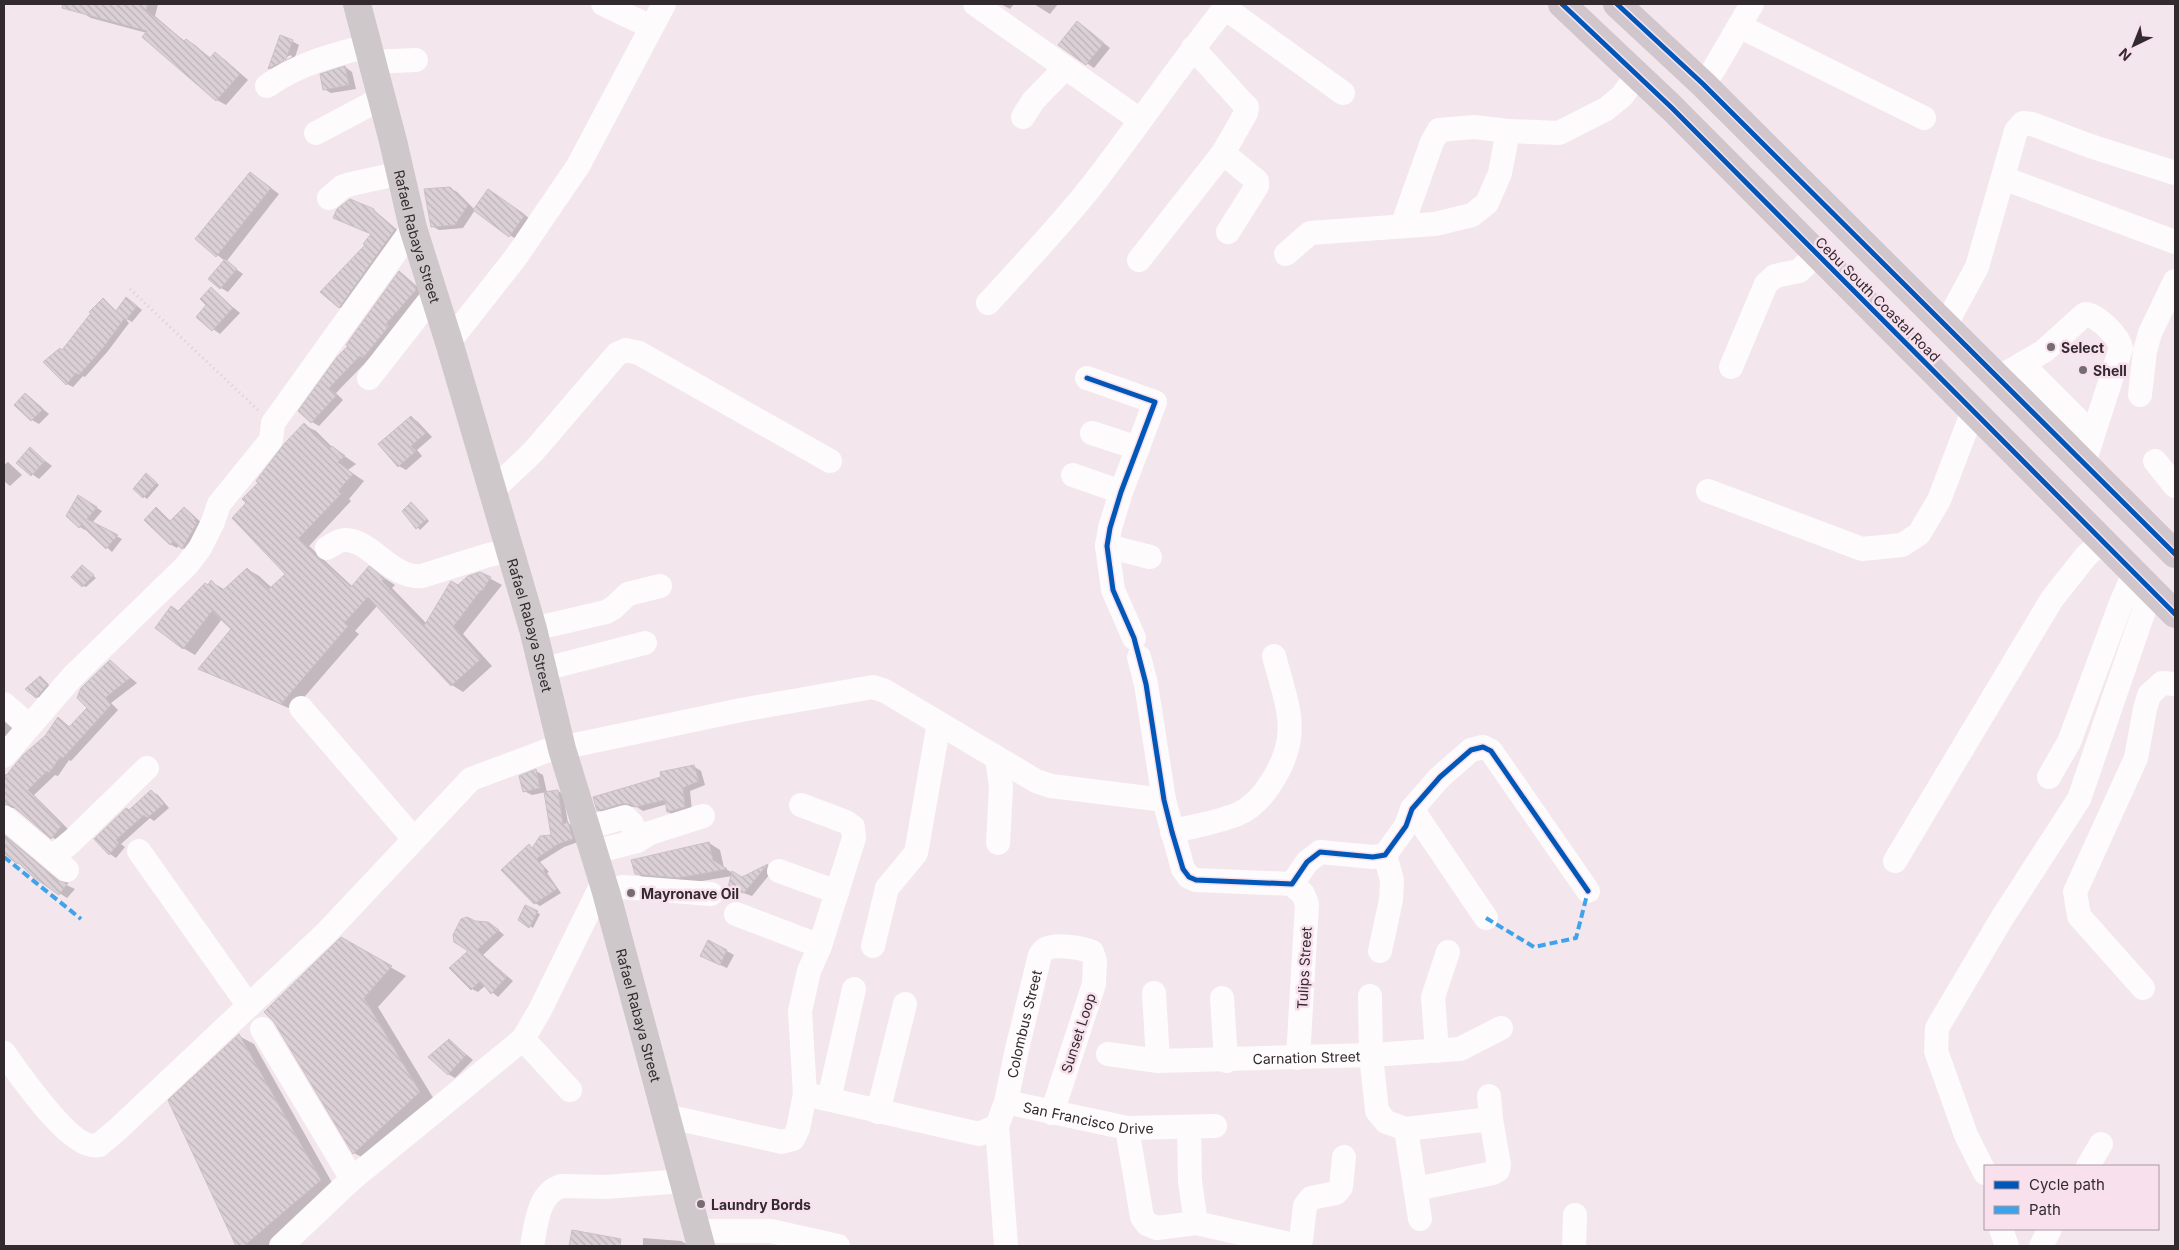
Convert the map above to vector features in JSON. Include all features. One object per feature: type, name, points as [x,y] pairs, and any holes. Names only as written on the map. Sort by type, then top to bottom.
[{"type":"highway","name":"Cebu South Coastal Road","points":[[1562,4],[1637,75],[1817,254],[2175,614]]},
{"type":"highway","name":"Cebu South Coastal Road","points":[[1617,4],[1703,84],[2084,464],[2173,548]]},
{"type":"main road","name":"Rafael Rabaya Street","points":[[357,4],[413,228],[449,342],[544,666],[562,749],[604,887],[699,1238]]},
{"type":"street","points":[[603,4],[651,27]]},
{"type":"street","points":[[449,342],[516,257],[578,166],[664,4]]},
{"type":"street","points":[[975,4],[1140,120]]},
{"type":"street","points":[[1703,84],[1714,69],[1752,4]]},
{"type":"street","points":[[988,303],[1060,224],[1225,6],[1343,93]]},
{"type":"street","points":[[1739,26],[1924,118]]},
{"type":"street","points":[[1139,260],[1222,152],[1246,113],[1246,107],[1193,48]]},
{"type":"street","points":[[267,86],[287,72],[320,59],[370,54],[416,60]]},
{"type":"street","points":[[1023,117],[1033,101],[1065,68]]},
{"type":"street","points":[[1402,226],[1432,142],[1439,130],[1474,127],[1508,131],[1559,132],[1606,109],[1622,96],[1637,75]]},
{"type":"street","points":[[316,132],[382,98]]},
{"type":"street","points":[[1946,326],[1977,267],[2016,131],[2023,123],[2032,124],[2090,146],[2175,173]]},
{"type":"street","points":[[1286,254],[1310,233],[1436,224],[1472,215],[1487,203],[1500,173],[1508,131]]},
{"type":"street","points":[[1222,152],[1257,181],[1257,186],[1228,232]]},
{"type":"street","points":[[329,198],[351,184],[401,174]]},
{"type":"street","points":[[2003,178],[2175,242]]},
{"type":"street","points":[[4,756],[74,676],[188,565],[205,539],[219,504],[271,440],[273,423],[413,228]]},
{"type":"street","points":[[1731,366],[1766,284],[1775,276],[1800,271],[1817,254]]},
{"type":"street","points":[[2140,395],[2145,351],[2150,333],[2175,281]]},
{"type":"street","points":[[369,378],[434,295]]},
{"type":"street","points":[[1998,378],[2044,351],[2085,314],[2095,317],[2119,339],[2121,348],[2084,464]]},
{"type":"street","points":[[492,491],[533,452],[617,354],[626,350],[639,353],[830,461]]},
{"type":"street","points":[[2022,364],[2092,434]]},
{"type":"street","points":[[1087,378],[1155,402],[1121,492],[1110,528],[1107,546],[1113,590],[1137,648],[1146,684],[1164,800],[1183,869],[1189,877],[1196,880],[1292,884],[1307,862],[1320,852],[1373,857],[1385,855],[1406,826],[1412,809],[1440,777],[1471,750],[1483,747],[1491,751],[1588,891]]},
{"type":"street","points":[[1708,491],[1862,549],[1902,545],[1918,534],[1939,500],[1973,411]]},
{"type":"street","points":[[1092,433],[1138,448]]},
{"type":"street","points":[[2155,462],[2175,486]]},
{"type":"street","points":[[1073,475],[1121,492]]},
{"type":"street","points":[[327,548],[340,541],[356,542],[393,568],[414,577],[510,550]]},
{"type":"street","points":[[1895,861],[2052,599],[2086,556],[2102,541]]},
{"type":"street","points":[[1107,546],[1150,557]]},
{"type":"street","points":[[2049,777],[2069,742],[2121,603],[2143,582]]},
{"type":"street","points":[[1984,1171],[1966,1135],[1936,1051],[1937,1028],[2002,918],[2079,799],[2143,582]]},
{"type":"street","points":[[533,629],[606,612],[628,594],[660,586]]},
{"type":"street","points":[[544,666],[556,666],[645,643]]},
{"type":"street","points":[[1172,832],[1239,814],[1258,801],[1279,771],[1290,741],[1290,714],[1274,656]]},
{"type":"street","points":[[2142,988],[2079,916],[2075,892],[2136,758],[2149,695],[2162,683],[2175,684]]},
{"type":"street","points":[[4,1053],[63,1128],[81,1141],[95,1146],[106,1140],[326,932],[471,780],[546,751],[741,710],[873,687],[885,691],[1036,781],[1051,786],[1164,800]]},
{"type":"street","points":[[4,704],[30,726]]},
{"type":"street","points":[[301,708],[414,839]]},
{"type":"street","points":[[873,946],[887,888],[916,853],[939,723]]},
{"type":"street","points":[[997,758],[1001,787],[998,843]]},
{"type":"street","points":[[4,817],[60,864],[72,841],[147,768]]},
{"type":"street","points":[[666,1116],[782,1142],[793,1139],[798,1129],[805,1094],[800,1011],[810,971],[820,946],[854,838],[853,827],[846,822],[801,805]]},
{"type":"street","points":[[1412,809],[1486,918]]},
{"type":"street","points":[[590,840],[638,840],[650,833],[703,816]]},
{"type":"street","points":[[139,851],[249,1006]]},
{"type":"street","points":[[1380,951],[1391,900],[1392,880],[1385,855]]},
{"type":"street","points":[[779,871],[837,892]]},
{"type":"street","name":"Tulips Street","points":[[1292,884],[1303,894],[1307,904],[1298,1058]]},
{"type":"street","points":[[281,1246],[352,1179],[523,1039],[604,887],[711,894]]},
{"type":"street","points":[[736,914],[820,946]]},
{"type":"street","name":"Sunset Loop","points":[[1046,949],[1054,947],[1083,948],[1092,952],[1095,961],[1094,984],[1052,1114]]},
{"type":"street","name":"Colombus Street","points":[[1006,1102],[1040,955],[1046,949]]},
{"type":"street","points":[[1437,1051],[1433,997],[1448,952]]},
{"type":"street","points":[[829,1099],[854,989]]},
{"type":"street","points":[[1154,993],[1158,1061]]},
{"type":"street","points":[[1370,996],[1371,1055],[1377,1111],[1386,1122],[1406,1129],[1490,1108],[1499,1165],[1498,1170],[1494,1174],[1416,1189]]},
{"type":"street","points":[[1222,998],[1226,1061]]},
{"type":"street","points":[[878,1112],[905,1004]]},
{"type":"street","name":"Carnation Street","points":[[1108,1054],[1158,1061],[1226,1061],[1437,1051],[1460,1049],[1501,1028]]},
{"type":"street","points":[[262,1030],[352,1179]]},
{"type":"street","points":[[523,1039],[570,1090]]},
{"type":"street","points":[[805,1094],[878,1112],[988,1130],[1006,1246]]},
{"type":"street","name":"San Francisco Drive","points":[[988,1130],[1006,1102],[1052,1114],[1127,1128],[1215,1126]]},
{"type":"street","points":[[1189,1127],[1190,1181],[1196,1223]]},
{"type":"street","points":[[1127,1128],[1142,1217],[1148,1224],[1157,1228],[1196,1223],[1294,1245],[1301,1240],[1305,1206],[1311,1198],[1336,1193],[1341,1187],[1344,1157]]},
{"type":"street","points":[[1406,1129],[1420,1219]]},
{"type":"street","points":[[2089,1165],[2101,1144]]},
{"type":"street","points":[[532,1246],[542,1204],[549,1193],[556,1187],[606,1187],[683,1181]]},
{"type":"street","points":[[1574,1246],[1575,1214]]},
{"type":"street","points":[[2000,1230],[2007,1246]]},
{"type":"street","points":[[2041,1246],[2049,1230]]},
{"type":"street","points":[[699,1238],[771,1231],[838,1246]]},
{"type":"path","points":[[130,289],[273,423]]},
{"type":"building","points":[[63,4],[148,4],[146,10],[184,41],[186,39],[210,58],[215,52],[240,74],[216,101],[142,37],[147,31],[62,8]]},
{"type":"building","points":[[1077,21],[1104,43],[1086,65],[1058,45]]},
{"type":"building","points":[[280,35],[293,40],[286,59],[268,69]]},
{"type":"building","points":[[345,66],[349,85],[323,90],[320,74]]},
{"type":"building","points":[[250,172],[271,188],[216,257],[195,239]]},
{"type":"building","points":[[450,187],[468,205],[455,225],[431,227],[424,189]]},
{"type":"building","points":[[488,189],[525,215],[509,237],[473,210]]},
{"type":"building","points":[[350,199],[374,209],[395,229],[339,308],[320,292],[365,245],[363,244],[371,234],[333,218],[337,209]]},
{"type":"building","points":[[225,259],[237,269],[220,289],[208,279]]},
{"type":"building","points":[[399,271],[414,284],[416,290],[386,324],[389,326],[363,358],[360,356],[329,388],[337,395],[311,423],[298,411],[337,357],[348,346],[346,345]]},
{"type":"building","points":[[211,287],[233,308],[212,331],[196,317],[206,305],[200,299]]},
{"type":"building","points":[[126,297],[137,306],[126,320],[116,311]]},
{"type":"building","points":[[103,298],[124,319],[103,348],[79,375],[76,373],[66,385],[43,362],[60,348],[62,350],[91,313],[89,312]]},
{"type":"building","points":[[25,393],[43,409],[31,421],[14,405]]},
{"type":"building","points":[[411,416],[426,433],[411,446],[416,451],[398,467],[378,444]]},
{"type":"building","points":[[304,423],[330,448],[332,446],[345,456],[338,462],[353,474],[338,491],[341,494],[298,539],[351,587],[369,566],[384,578],[382,581],[424,626],[451,581],[458,585],[468,576],[480,572],[491,577],[453,627],[481,659],[451,686],[368,597],[344,623],[348,626],[281,704],[198,669],[231,629],[212,611],[183,649],[155,628],[171,606],[178,611],[205,583],[208,585],[211,580],[222,591],[247,568],[269,589],[285,574],[232,518],[246,503],[242,499],[258,483],[256,481],[284,444]]},
{"type":"building","points":[[30,447],[45,461],[31,476],[16,463]]},
{"type":"building","points":[[146,473],[157,483],[143,498],[133,489]]},
{"type":"building","points":[[78,495],[97,507],[87,519],[118,535],[106,549],[81,525],[79,528],[66,516]]},
{"type":"building","points":[[411,502],[427,519],[416,529],[402,511]]},
{"type":"building","points":[[156,507],[170,521],[184,507],[196,518],[194,520],[197,523],[182,549],[173,541],[170,545],[144,520]]},
{"type":"building","points":[[82,565],[94,575],[82,587],[71,577]]},
{"type":"building","points":[[110,660],[130,678],[105,698],[111,705],[63,758],[61,756],[49,773],[47,771],[28,790],[62,825],[51,839],[13,806],[4,804],[4,778],[23,755],[45,736],[58,717],[69,727],[87,708],[77,698],[81,688]]},
{"type":"building","points":[[40,676],[48,684],[36,698],[25,689]]},
{"type":"building","points":[[694,765],[699,781],[683,788],[685,807],[667,812],[665,800],[635,807],[629,804],[621,804],[597,811],[593,797],[661,777],[660,772]]},
{"type":"building","points":[[536,769],[540,788],[523,792],[519,776]]},
{"type":"building","points":[[151,790],[164,804],[147,818],[144,815],[116,840],[119,843],[109,855],[94,839],[126,808],[129,810]]},
{"type":"building","points":[[558,790],[563,824],[568,822],[573,839],[558,844],[536,859],[545,869],[543,870],[557,889],[534,904],[501,870],[529,844],[532,848],[540,836],[551,835],[544,792]]},
{"type":"building","points":[[4,835],[58,881],[68,883],[59,895],[4,853]]},
{"type":"building","points":[[709,842],[713,860],[727,869],[678,878],[635,874],[631,860]]},
{"type":"building","points":[[768,864],[744,893],[728,888],[732,871],[742,877]]},
{"type":"building","points":[[525,905],[538,911],[529,928],[518,920]]},
{"type":"building","points":[[467,917],[475,921],[488,922],[499,930],[477,950],[507,977],[491,994],[480,981],[471,990],[449,968],[468,951],[454,942],[453,935],[461,919]]},
{"type":"building","points":[[341,937],[392,966],[364,998],[420,1092],[353,1154],[274,1022],[264,1012]]},
{"type":"building","points":[[708,940],[727,950],[720,965],[700,956]]},
{"type":"building","points":[[239,1034],[321,1180],[244,1246],[236,1246],[168,1100]]},
{"type":"building","points":[[449,1039],[466,1055],[448,1075],[428,1057]]},
{"type":"building","points":[[572,1230],[621,1239],[620,1246],[569,1246]]},
{"type":"marked path","points":[[4,857],[81,919]]},
{"type":"marked path","points":[[1486,918],[1534,947],[1576,938],[1588,891]]},
{"type":"cycle path","points":[[1562,4],[1672,108],[2175,614]]},
{"type":"cycle path","points":[[1617,4],[1703,84],[2175,554]]},
{"type":"cycle path","points":[[1087,378],[1155,402],[1121,492],[1110,528],[1107,546],[1113,590],[1134,638],[1146,684],[1164,800],[1183,869],[1189,877],[1196,880],[1292,884],[1307,862],[1320,852],[1373,857],[1385,855],[1406,826],[1412,809],[1440,777],[1471,750],[1483,747],[1491,751],[1588,891]]},
{"type":"place","name":"Select","points":[[2051,347]]},
{"type":"place","name":"Shell","points":[[2083,370]]},
{"type":"place","name":"Mayronave Oil","points":[[631,893]]},
{"type":"place","name":"Laundry Bords","points":[[701,1204]]}]
